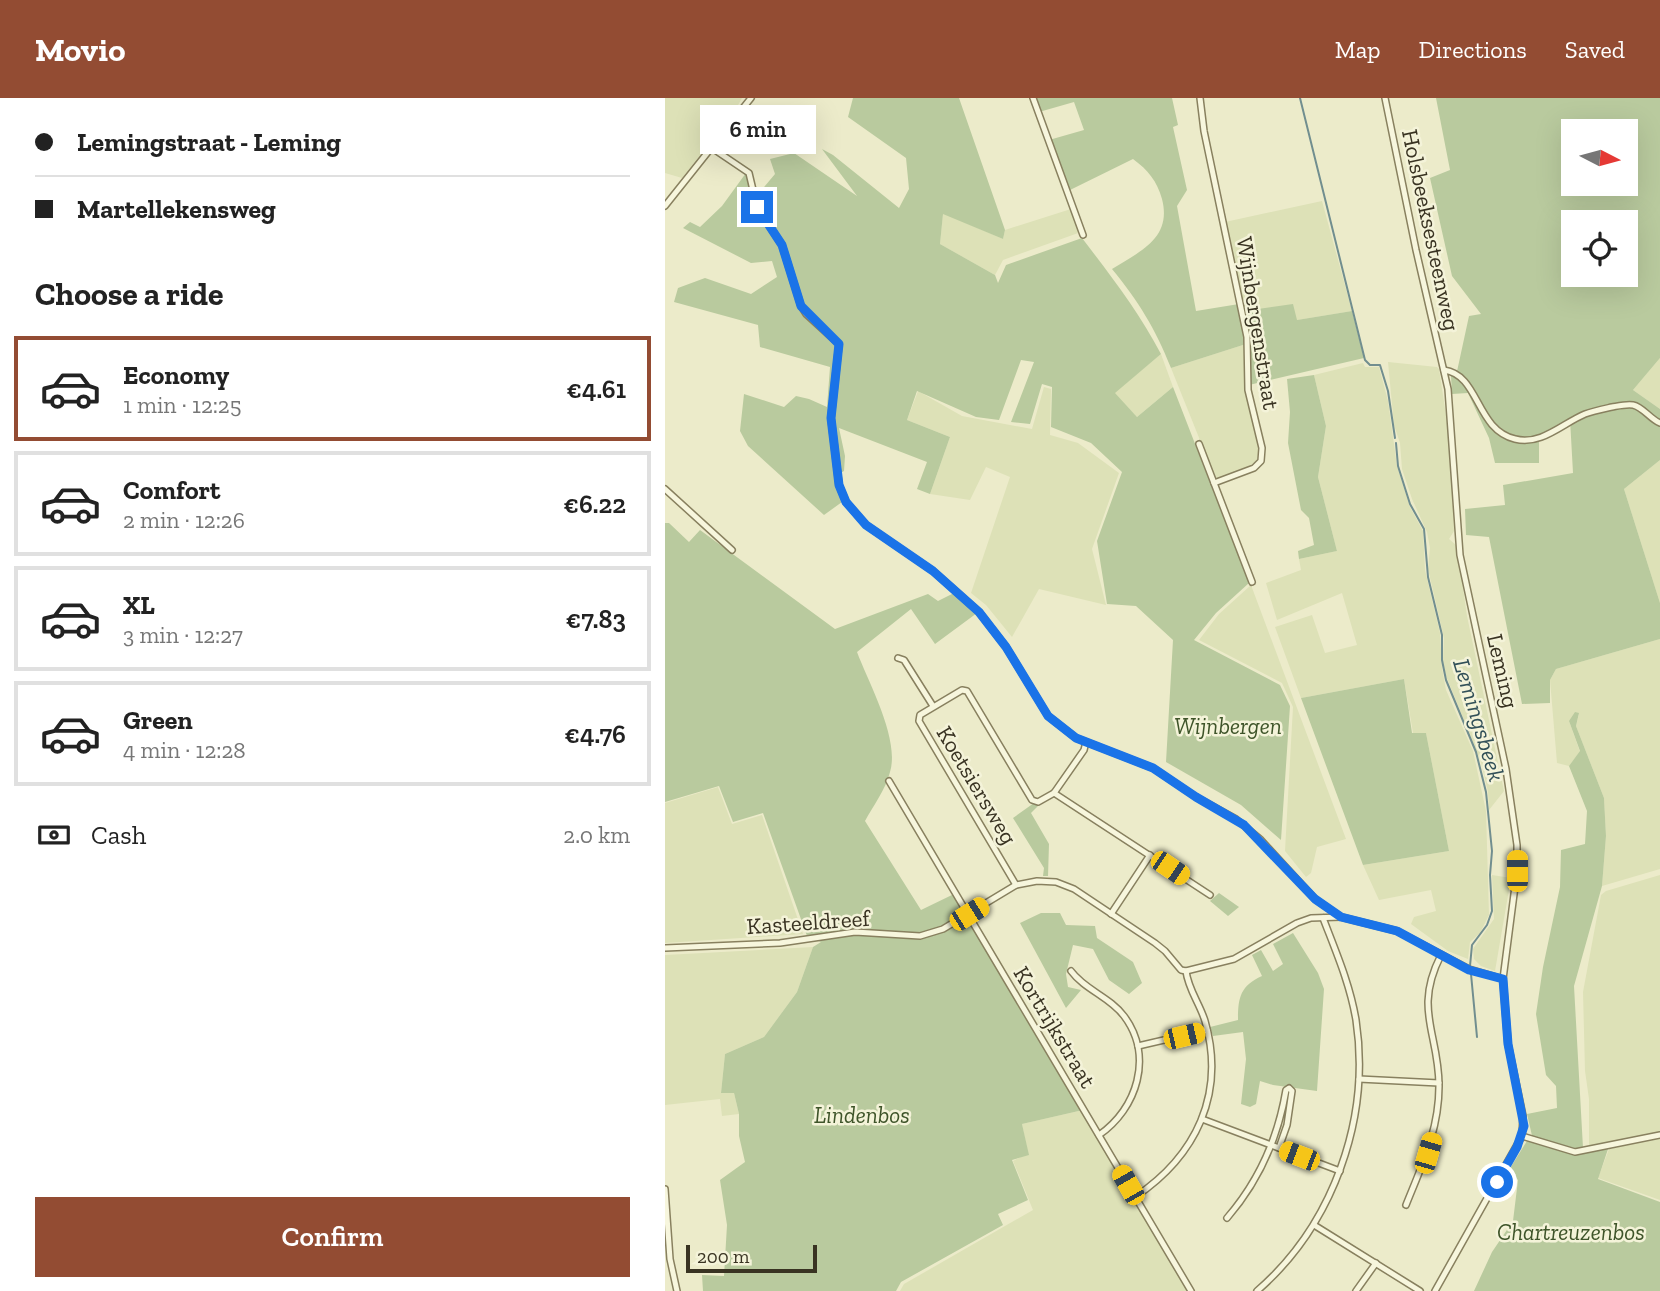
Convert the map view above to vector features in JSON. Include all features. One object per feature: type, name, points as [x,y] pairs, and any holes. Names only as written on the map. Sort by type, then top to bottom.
[{"type":"street","points":[[665,206],[751,98]]},
{"type":"street","points":[[1033,98],[1083,235]]},
{"type":"street","name":"Wijnbergenstraat","points":[[1200,98],[1204,131],[1247,337],[1248,390],[1262,447],[1261,461],[1254,468],[1214,483]]},
{"type":"street","name":"Holsbeeksesteenweg","points":[[1385,98],[1444,370]]},
{"type":"street","points":[[712,148],[749,173],[757,207],[782,245],[801,306],[839,344],[831,418],[839,485],[846,502],[866,525],[933,571],[979,612],[1006,647],[1048,716],[1086,742],[1153,768],[1244,825],[1315,899],[1341,917]]},
{"type":"street","points":[[1444,370],[1451,371],[1465,380],[1488,420],[1502,433],[1515,439],[1545,435],[1560,430],[1587,413],[1622,405],[1636,406],[1660,423]]},
{"type":"street","name":"Leming","points":[[1444,370],[1448,389],[1461,555],[1506,769],[1517,845],[1517,871],[1503,979],[1508,1044],[1523,1116],[1522,1136]]},
{"type":"street","points":[[1199,444],[1252,582]]},
{"type":"street","points":[[665,489],[732,550]]},
{"type":"street","name":"Koetsiersweg","points":[[898,658],[904,660],[933,706]]},
{"type":"street","name":"Koetsiersweg","points":[[1016,885],[919,721],[920,715],[962,690],[967,691],[1032,800],[1038,802],[1054,793]]},
{"type":"street","points":[[1086,742],[1084,750],[1054,793],[1210,895]]},
{"type":"street","name":"Kortrijkstraat","points":[[889,781],[1191,1291]]},
{"type":"street","points":[[1111,914],[1150,855]]},
{"type":"street","name":"Kasteeldreef","points":[[665,947],[780,943],[855,932],[913,937],[931,934],[1016,885],[1037,881],[1065,885],[1155,943],[1178,967],[1186,971]]},
{"type":"street","points":[[1257,1291],[1290,1258],[1314,1224],[1340,1171],[1353,1128],[1359,1079],[1358,1035],[1349,988],[1315,899]]},
{"type":"street","points":[[1135,1197],[1152,1186],[1177,1163],[1195,1135],[1207,1103],[1212,1067],[1207,1030],[1186,971],[1234,959],[1297,923],[1321,917],[1341,917],[1397,931],[1472,971],[1503,979]]},
{"type":"street","points":[[1406,1205],[1437,1119],[1439,1083],[1427,996],[1432,972],[1441,955]]},
{"type":"street","points":[[1071,971],[1077,979],[1124,1016],[1137,1046],[1139,1074],[1131,1100],[1120,1117],[1099,1135]]},
{"type":"street","points":[[1137,1046],[1207,1030]]},
{"type":"street","points":[[1359,1079],[1439,1083]]},
{"type":"street","points":[[1227,1218],[1255,1180],[1272,1146],[1280,1123],[1286,1090],[1289,1088],[1292,1091],[1291,1100],[1279,1148]]},
{"type":"street","points":[[1202,1119],[1340,1171]]},
{"type":"street","points":[[1435,1291],[1522,1136],[1575,1152],[1660,1135]]},
{"type":"street","points":[[665,1190],[670,1259],[677,1291]]},
{"type":"street","points":[[1314,1224],[1420,1291]]},
{"type":"street","points":[[1356,1291],[1376,1263]]},
{"type":"green space","points":[[665,98],[742,98],[733,114],[682,178],[665,173]]},
{"type":"green space","name":"Wijnbergen","points":[[853,98],[959,98],[1005,230],[1003,239],[943,214],[940,244],[995,275],[998,283],[1006,265],[1082,238],[1124,294],[1161,354],[1115,393],[1137,417],[1173,387],[1249,583],[1216,613],[1194,640],[1280,685],[1290,706],[1281,840],[1241,805],[1166,762],[1173,640],[1136,606],[1107,604],[1097,541],[1122,472],[1091,443],[1051,427],[1052,387],[1042,384],[1030,424],[1011,422],[1034,362],[1021,360],[999,420],[976,417],[917,391],[907,420],[950,437],[930,494],[917,489],[927,462],[839,428],[845,456],[844,471],[834,477],[842,502],[824,515],[748,446],[740,431],[744,394],[784,407],[796,396],[827,407],[830,367],[760,347],[758,325],[674,302],[678,288],[705,278],[751,294],[777,277],[772,261],[751,263],[683,228],[690,222],[700,227],[722,206],[746,173],[760,192],[775,174],[770,159],[794,153],[857,196],[822,149],[899,208],[909,189],[906,158],[848,117]]},
{"type":"green space","points":[[1035,98],[1172,98],[1178,125],[1173,127],[1187,190],[1177,206],[1196,311],[1239,304],[1246,344],[1171,368],[1146,316],[1112,269],[1143,249],[1158,234],[1164,212],[1155,181],[1133,159],[1068,191],[1049,140],[1084,130],[1074,102],[1039,112]]},
{"type":"green space","points":[[1436,98],[1660,98],[1660,358],[1633,390],[1660,409],[1660,460],[1624,489],[1660,603],[1660,639],[1556,669],[1550,680],[1550,703],[1522,704],[1489,537],[1466,535],[1465,509],[1505,505],[1503,485],[1573,473],[1570,419],[1539,437],[1539,463],[1495,463],[1489,438],[1468,393],[1452,394],[1451,376],[1456,376],[1469,316],[1481,314],[1452,276],[1430,178],[1450,170]]},
{"type":"green space","points":[[1322,201],[1352,311],[1248,328],[1225,222]]},
{"type":"green space","points":[[1071,209],[1081,232],[1003,260],[995,275],[940,244],[943,213],[1003,239],[1005,230]]},
{"type":"green space","points":[[1293,304],[1297,320],[1352,311],[1364,358],[1249,385],[1250,340],[1244,311]]},
{"type":"green space","points":[[1246,344],[1245,391],[1259,456],[1246,468],[1216,480],[1171,368]]},
{"type":"green space","points":[[1161,354],[1173,387],[1137,417],[1114,393]]},
{"type":"green space","points":[[1660,358],[1660,409],[1633,390]]},
{"type":"green space","points":[[1388,362],[1439,369],[1450,441],[1454,531],[1449,539],[1457,546],[1467,616],[1504,791],[1489,810],[1481,762],[1446,676],[1443,662],[1444,638],[1428,569],[1430,548],[1427,532],[1402,469],[1400,443],[1394,425]]},
{"type":"green space","points":[[1363,363],[1365,367],[1379,367],[1388,401],[1397,466],[1410,507],[1423,531],[1425,570],[1440,633],[1446,690],[1473,751],[1486,811],[1489,915],[1480,933],[1470,942],[1468,959],[1448,951],[1411,924],[1414,917],[1436,911],[1431,890],[1379,900],[1363,865],[1449,851],[1426,733],[1413,733],[1404,679],[1301,698],[1275,627],[1312,615],[1325,653],[1357,645],[1342,593],[1277,620],[1266,583],[1301,570],[1299,559],[1337,551],[1318,477],[1326,426],[1314,375]]},
{"type":"green space","points":[[1314,375],[1326,426],[1318,477],[1337,551],[1299,559],[1298,551],[1314,545],[1309,518],[1301,510],[1288,443],[1290,412],[1287,379]]},
{"type":"green space","points":[[1044,387],[1051,389],[1050,435],[1078,443],[1119,473],[1092,549],[1106,605],[1039,589],[1012,637],[986,605],[971,593],[1010,477],[986,467],[970,500],[930,494],[950,437],[907,420],[918,391],[962,416],[1032,429]]},
{"type":"green space","points":[[1660,460],[1660,603],[1624,489]]},
{"type":"green space","name":"Lindenbos","points":[[665,523],[669,523],[689,542],[700,530],[835,629],[928,594],[938,601],[954,593],[977,613],[935,644],[911,609],[857,652],[887,728],[892,759],[886,785],[865,821],[921,910],[954,894],[1083,1110],[1022,1124],[1029,1155],[1012,1160],[1028,1200],[998,1214],[1003,1225],[901,1282],[896,1291],[703,1291],[702,1275],[724,1276],[727,1225],[720,1180],[745,1162],[734,1093],[721,1093],[725,1054],[764,1037],[797,992],[813,947],[821,942],[807,936],[763,813],[733,822],[719,786],[665,802]]},
{"type":"green space","points":[[1251,585],[1346,839],[1317,847],[1311,873],[1306,877],[1285,851],[1293,707],[1282,683],[1199,640],[1219,614]]},
{"type":"green space","points":[[1660,639],[1660,869],[1602,886],[1606,836],[1604,798],[1576,726],[1579,714],[1569,721],[1580,752],[1569,766],[1557,763],[1550,680],[1556,669]]},
{"type":"green space","points":[[1404,679],[1412,733],[1426,733],[1449,851],[1363,865],[1301,698]]},
{"type":"green space","points":[[1575,712],[1579,713],[1576,726],[1604,798],[1606,836],[1602,886],[1574,986],[1583,1148],[1575,1150],[1533,1140],[1527,1114],[1557,1108],[1556,1086],[1546,1075],[1536,1014],[1560,887],[1561,850],[1585,844],[1587,811],[1569,766],[1580,751],[1569,721]]},
{"type":"green space","points":[[718,787],[732,824],[762,815],[803,934],[665,943],[665,803]]},
{"type":"green space","points":[[1034,803],[1039,805],[1031,813],[1049,844],[1048,876],[1043,876],[1044,868],[1013,818]]},
{"type":"green space","points":[[1492,875],[1511,878],[1495,971],[1481,966],[1474,959],[1473,949],[1494,919]]},
{"type":"green space","points":[[1660,875],[1660,1132],[1589,1148],[1583,992],[1601,895],[1606,891]]},
{"type":"green space","points":[[1219,893],[1239,907],[1228,916],[1210,901]]},
{"type":"green space","points":[[1041,913],[1060,913],[1066,925],[1095,926],[1097,938],[1133,962],[1142,983],[1129,994],[1109,980],[1093,949],[1073,945],[1066,974],[1068,987],[1081,990],[1066,1008],[1020,923]]},
{"type":"green space","points":[[1293,933],[1318,973],[1324,989],[1317,1091],[1260,1081],[1256,1104],[1250,1107],[1241,1104],[1246,1059],[1243,1032],[1213,1036],[1210,1027],[1238,1020],[1242,994],[1249,984],[1262,976],[1252,955],[1261,950],[1273,971],[1283,964],[1273,944]]},
{"type":"green space","points":[[813,947],[797,992],[764,1037],[725,1054],[721,1093],[734,1093],[739,1114],[722,1116],[720,1099],[665,1105],[665,955]]},
{"type":"green space","points":[[1083,1110],[1187,1291],[900,1291],[904,1284],[1033,1210],[1013,1161],[1028,1153],[1022,1124]]},
{"type":"green space","points":[[1660,1138],[1660,1200],[1598,1178],[1609,1149]]},
{"type":"green space","name":"Chartreuzenbos","points":[[1527,1141],[1574,1155],[1608,1149],[1598,1179],[1660,1202],[1660,1291],[1474,1291],[1492,1252],[1513,1221],[1518,1180],[1509,1170]]},
{"type":"waterway","name":"Lemingsbeek","points":[[1300,98],[1365,360],[1370,365],[1380,365],[1388,391],[1395,438]]},
{"type":"waterway","name":"Lemingsbeek","points":[[1396,443],[1398,466],[1410,504],[1424,529],[1428,577],[1442,635],[1442,660],[1446,680],[1476,752],[1486,792],[1492,851],[1492,911],[1487,925],[1472,945],[1470,966]]},
{"type":"waterway","name":"Lemingsbeek","points":[[1471,974],[1477,1037]]},
{"type":"route","points":[[757,207],[782,245],[801,306],[806,314],[839,344],[831,418],[839,485],[846,502],[866,525],[933,571],[972,604],[1006,647],[1048,716],[1076,738],[1153,768],[1196,797],[1228,814],[1260,839],[1315,899],[1341,917],[1406,934],[1469,970],[1503,979],[1508,1044],[1524,1126],[1517,1147],[1497,1182]]}]
